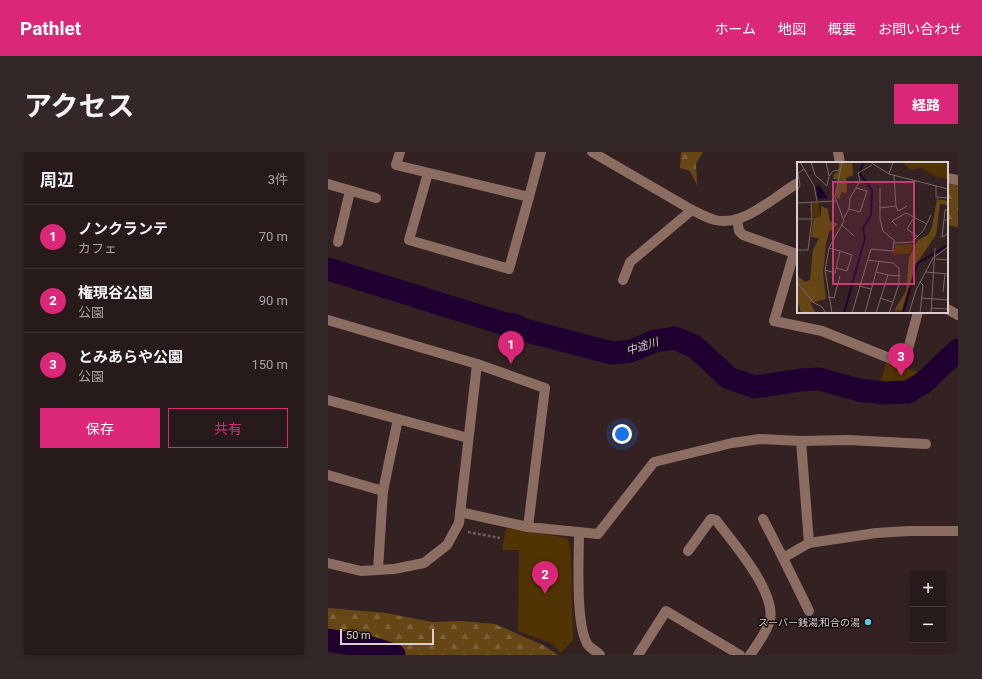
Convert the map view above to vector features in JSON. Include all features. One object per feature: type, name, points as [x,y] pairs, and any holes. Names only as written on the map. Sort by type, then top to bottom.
[{"type":"street","points":[[400,152],[396,165],[428,174],[529,197]]},
{"type":"street","points":[[428,174],[408,240],[509,269],[541,152]]},
{"type":"street","points":[[592,152],[692,210],[715,220],[737,219],[746,216],[797,184]]},
{"type":"street","points":[[838,152],[840,162]]},
{"type":"street","points":[[948,178],[958,180]]},
{"type":"street","points":[[328,184],[376,198]]},
{"type":"street","points":[[338,242],[350,190]]},
{"type":"street","points":[[623,280],[630,262],[692,210]]},
{"type":"street","points":[[737,219],[740,233],[796,253],[774,321],[822,331],[904,364],[918,313]]},
{"type":"street","points":[[948,310],[958,315]]},
{"type":"street","points":[[328,320],[477,364],[545,388],[528,527]]},
{"type":"street","points":[[328,563],[361,571],[394,569],[424,563],[448,545],[458,523],[460,512],[477,364]]},
{"type":"street","points":[[328,400],[468,438]]},
{"type":"street","points":[[378,570],[383,491],[398,418]]},
{"type":"street","points":[[460,512],[528,527],[598,534],[654,462],[732,443],[760,439],[801,441],[848,440],[926,444]]},
{"type":"street","points":[[801,441],[809,544]]},
{"type":"street","points":[[328,475],[383,491]]},
{"type":"street","points":[[688,551],[711,518],[716,520],[760,580],[767,598],[770,620],[767,628],[750,655]]},
{"type":"street","points":[[763,519],[809,611]]},
{"type":"street","points":[[783,558],[809,544],[876,533],[958,531]]},
{"type":"street","points":[[579,532],[579,614],[583,633],[589,645],[600,655]]},
{"type":"street","points":[[638,655],[666,611],[740,655]]},
{"type":"path","points":[[468,532],[500,538]]},
{"type":"green space","points":[[681,152],[703,152],[696,164],[697,185],[690,171],[680,168]]},
{"type":"green space","points":[[948,182],[958,185],[958,227],[948,225]]},
{"type":"green space","points":[[328,608],[386,613],[432,622],[461,621],[495,624],[545,646],[558,655],[363,655],[328,649]]},
{"type":"shaded area","points":[[887,360],[920,373],[918,379],[884,390],[879,389]]},
{"type":"shaded area","points":[[506,528],[567,538],[571,557],[573,640],[561,653],[551,643],[518,631],[519,550],[502,550]]},
{"type":"waterway","name":"中途川","points":[[328,269],[505,324],[515,325],[524,330],[612,353],[631,351],[655,341],[674,338],[694,346],[729,378],[755,387],[800,380],[819,379],[859,390],[884,393],[908,392],[923,383],[958,350]]},
{"type":"waterway","points":[[328,640],[368,647],[394,655]]},
{"type":"place","name":"ノンクランテ","points":[[511,364]]},
{"type":"place","name":"とみあらや公園","points":[[901,376]]},
{"type":"place","name":"権現谷公園","points":[[545,594]]},
{"type":"place","name":"スーパー銭湯;和合の湯","points":[[868,622]]}]
